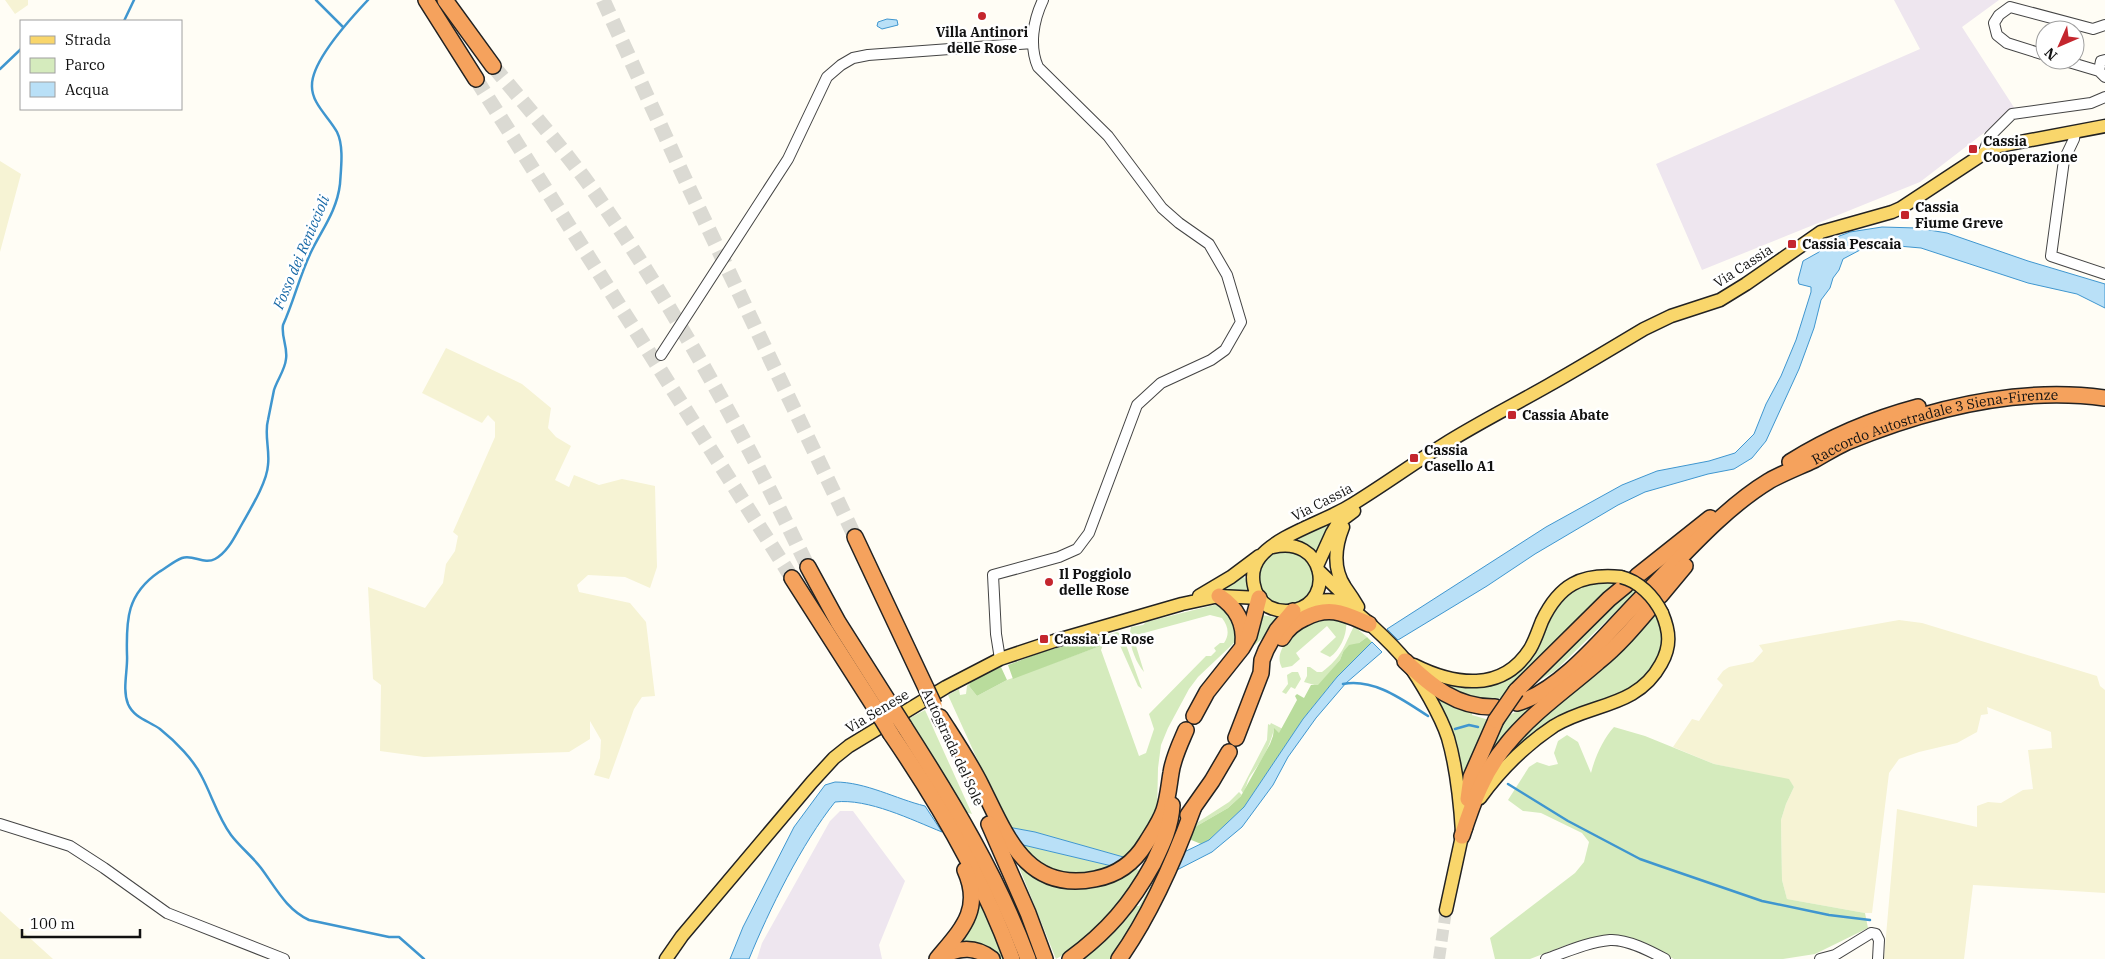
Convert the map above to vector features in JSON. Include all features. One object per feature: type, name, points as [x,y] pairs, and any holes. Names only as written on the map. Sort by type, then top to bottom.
[{"type":"highway","points":[[426,0],[476,79]]},
{"type":"highway","points":[[444,0],[493,66]]},
{"type":"highway","name":"Raccordo Autostradale 3 Siena-Firenze","points":[[1516,697],[1528,700],[1550,687],[1653,600],[1722,518],[1790,462],[1807,451],[1857,427],[1945,400],[1994,391],[2060,387],[2105,388]]},
{"type":"highway","name":"Raccordo Autostradale 3 Siena-Firenze","points":[[1769,481],[1846,443],[1930,413],[2016,397],[2062,395],[2105,398]]},
{"type":"highway","points":[[1462,836],[1471,777],[1496,713],[1516,697],[1628,579],[1709,519],[1749,497]]},
{"type":"highway","name":"Autostrada del Sole","points":[[855,537],[937,711],[989,814],[1045,959]]},
{"type":"highway","name":"Autostrada del Sole","points":[[808,567],[897,734],[950,798],[982,854],[1010,914],[1028,959]]},
{"type":"highway","name":"Autostrada del Sole","points":[[792,578],[883,708]]},
{"type":"highway","points":[[1219,596],[1234,609],[1239,618],[1243,633],[1242,648]]},
{"type":"highway","points":[[1194,716],[1211,687],[1242,648],[1249,636],[1259,598]]},
{"type":"highway","points":[[1462,836],[1474,797],[1484,778],[1507,744],[1537,713],[1600,661],[1633,628],[1653,600]]},
{"type":"highway","points":[[1236,738],[1261,673],[1262,660],[1271,640],[1285,619],[1293,611]]},
{"type":"highway","points":[[1261,673],[1269,663],[1284,634],[1292,626],[1312,614],[1322,611],[1335,611],[1369,624]]},
{"type":"highway","points":[[1405,661],[1425,680],[1447,696],[1496,713]]},
{"type":"highway","points":[[989,814],[1018,853],[1030,865],[1045,875],[1058,879],[1086,881],[1114,874],[1134,859],[1164,811],[1175,757],[1186,730]]},
{"type":"highway","points":[[897,734],[922,788],[982,887],[1012,959]]},
{"type":"highway","points":[[1119,959],[1138,930],[1180,846],[1193,809],[1229,752]]},
{"type":"highway","points":[[1169,787],[1172,806],[1172,828]]},
{"type":"highway","points":[[1070,959],[1114,922],[1125,909],[1172,828],[1193,809]]},
{"type":"highway","points":[[938,958],[962,929],[970,914],[972,904],[970,884],[955,843]]},
{"type":"highway","points":[[938,958],[962,948],[982,952],[992,959]]},
{"type":"main road","name":"Via Cassia","points":[[1262,555],[1284,538],[1337,513],[1385,485],[1476,425],[1644,329],[1671,316],[1720,300],[1821,232],[1901,208],[1983,154],[2006,144],[2105,126]]},
{"type":"main road","name":"Via Cassia","points":[[1310,602],[1318,588],[1318,569],[1338,523],[1385,485]]},
{"type":"main road","points":[[1349,515],[1337,541],[1338,572],[1369,624],[1405,661],[1429,700],[1447,736],[1457,771],[1462,836]]},
{"type":"main road","points":[[1273,547],[1283,544],[1299,548],[1312,557],[1318,569],[1358,608]]},
{"type":"main road","name":"Via Senese","points":[[1182,604],[1231,577],[1262,555]]},
{"type":"main road","points":[[1262,555],[1255,565],[1253,576],[1254,588],[1259,598],[1266,605],[1278,610],[1293,611],[1310,602],[1330,600],[1338,602],[1369,624]]},
{"type":"main road","points":[[1405,661],[1428,672],[1458,682],[1474,682],[1498,676],[1517,664],[1530,650],[1543,620],[1561,592],[1582,579],[1595,576],[1628,579],[1645,590],[1656,602],[1653,600]]},
{"type":"main road","name":"Via Senese","points":[[666,959],[688,929],[834,758],[849,746],[905,711],[1000,659],[1054,641],[1182,604],[1219,596],[1259,598]]},
{"type":"main road","points":[[1446,910],[1462,836],[1479,800],[1498,773],[1535,739],[1556,725],[1635,693],[1647,683],[1666,656],[1669,642],[1668,627],[1653,600]]},
{"type":"street","points":[[1000,659],[996,634],[993,575],[1059,557],[1077,549],[1089,533],[1137,405],[1161,383],[1210,360],[1225,350],[1241,322],[1226,275],[1209,244],[1179,224],[1162,208],[1108,136],[1038,68],[1033,56],[1035,0]]},
{"type":"street","points":[[1035,17],[1043,0]]},
{"type":"street","points":[[2035,52],[2007,43],[1998,35],[1994,23],[1999,15],[2010,7],[2061,20]]},
{"type":"street","points":[[2085,26],[2093,28],[2105,25]]},
{"type":"street","points":[[661,354],[788,159],[827,77],[841,65],[853,58],[868,55],[1033,44]]},
{"type":"street","points":[[2085,68],[2102,74],[2101,61],[2105,60]]},
{"type":"street","points":[[1983,154],[1990,136],[2012,114],[2091,103],[2105,98]]},
{"type":"street","points":[[2075,132],[2064,160],[2051,256],[2105,274]]},
{"type":"street","points":[[0,824],[70,846],[167,913],[284,959]]},
{"type":"street","points":[[1820,959],[1835,955],[1871,933],[1876,934],[1879,940],[1878,959]]},
{"type":"street","points":[[1546,959],[1578,947],[1611,940],[1643,948],[1664,959]]},
{"type":"shaded area","points":[[5,0],[28,0],[28,5],[15,14]]},
{"type":"shaded area","points":[[1894,0],[1999,0],[1962,27],[2015,109],[1920,182],[1702,270],[1656,164],[1920,49]]},
{"type":"shaded area","points":[[0,161],[21,174],[0,252]]},
{"type":"shaded area","points":[[446,348],[522,384],[551,408],[548,428],[556,437],[571,446],[555,480],[569,487],[574,475],[599,485],[622,479],[655,486],[657,567],[650,588],[625,577],[588,575],[577,585],[579,592],[630,603],[646,622],[655,696],[642,697],[634,709],[609,779],[594,775],[600,758],[601,740],[590,721],[590,739],[569,752],[424,757],[380,751],[381,685],[373,679],[368,587],[425,608],[443,583],[446,564],[455,551],[458,536],[453,532],[495,437],[495,422],[488,415],[482,423],[422,393]]},
{"type":"shaded area","points":[[1899,620],[1922,623],[2097,676],[2100,686],[2105,690],[2105,893],[1973,885],[1964,959],[1884,959],[1897,809],[1977,827],[1977,806],[1988,802],[2001,803],[2023,790],[2033,789],[2028,750],[2052,748],[2051,732],[1987,707],[1988,714],[1981,715],[1977,732],[1957,743],[1899,759],[1889,773],[1872,913],[1787,899],[1782,880],[1781,820],[1794,787],[1789,780],[1714,764],[1673,747],[1692,719],[1699,721],[1723,685],[1717,679],[1723,671],[1729,667],[1753,662],[1763,651],[1759,645]]},
{"type":"shaded area","points":[[840,811],[853,811],[905,881],[879,945],[882,959],[757,959],[762,943],[830,821]]},
{"type":"shaded area","points":[[0,911],[53,959],[0,959]]},
{"type":"green space","points":[[1345,510],[1345,513],[1317,554],[1311,547],[1298,540],[1299,538]]},
{"type":"green space","points":[[1281,551],[1291,551],[1301,555],[1309,563],[1313,578],[1309,593],[1301,601],[1291,605],[1281,605],[1271,601],[1263,593],[1259,583],[1259,573],[1263,563],[1271,555]]},
{"type":"green space","points":[[1243,576],[1246,579],[1249,593],[1198,597]]},
{"type":"green space","points":[[1620,581],[1504,698],[1484,699],[1467,696],[1452,690],[1435,679],[1504,677],[1545,627],[1559,602],[1573,590],[1589,582]]},
{"type":"green space","points":[[1629,586],[1637,591],[1555,671],[1527,688]]},
{"type":"green space","points":[[1214,605],[1220,606],[1229,613],[1235,630],[1235,642],[1198,677],[1189,689],[1168,728],[1161,745],[1158,768],[1157,813],[1127,858],[1035,832],[1008,827],[948,695],[959,689],[960,695],[966,694],[967,686],[971,680],[969,686],[977,696],[1007,680],[1103,645],[1101,650],[1139,756],[1146,753],[1154,729],[1149,714],[1206,656],[1211,656],[1216,651],[1214,648],[1220,643],[1224,643],[1228,630],[1222,618],[1210,615],[1133,636],[1144,672],[1133,651],[1130,638],[1131,627]]},
{"type":"green space","points":[[1657,614],[1661,623],[1662,643],[1657,661],[1646,678],[1631,689],[1542,730],[1507,755],[1525,731],[1629,643]]},
{"type":"green space","points":[[1262,615],[1280,618],[1271,630],[1255,645],[1253,643]]},
{"type":"green space","points":[[1321,617],[1346,619],[1345,635],[1334,654],[1330,657],[1320,652],[1336,637],[1327,626],[1296,653],[1300,659],[1292,666],[1282,668],[1280,656],[1288,638],[1291,640],[1296,631]]},
{"type":"green space","points":[[1354,626],[1367,637],[1343,652],[1340,660],[1318,686],[1304,682],[1307,676],[1307,667],[1317,672],[1322,672],[1329,667],[1342,651]]},
{"type":"green space","points":[[1117,632],[1121,634],[1142,689],[1138,686],[1118,641],[1103,645],[1104,636]]},
{"type":"green space","points":[[1104,636],[1103,645],[1013,679],[1008,665],[1045,651]]},
{"type":"green space","points":[[1367,637],[1372,642],[1337,677],[1303,719],[1244,807],[1209,840],[1201,844],[1189,839],[1195,827],[1228,808],[1241,796],[1270,744],[1274,728],[1279,733],[1297,700],[1295,696],[1297,694],[1304,698],[1311,685],[1318,685],[1340,660],[1343,652],[1349,645],[1359,643]]},
{"type":"green space","points":[[1001,667],[1007,680],[977,696],[969,686],[971,680]]},
{"type":"green space","points":[[1292,672],[1298,672],[1301,679],[1295,689],[1291,687],[1286,694],[1282,692],[1288,684],[1287,675]]},
{"type":"green space","points":[[1433,695],[1452,706],[1472,712],[1472,715],[1489,720],[1464,791]]},
{"type":"green space","points":[[1543,700],[1476,774],[1507,716]]},
{"type":"green space","points":[[925,710],[972,814],[965,812],[906,720]]},
{"type":"green space","points":[[1271,723],[1283,729],[1279,734],[1274,729],[1265,753],[1250,777],[1243,793],[1241,790],[1267,740],[1268,724],[1270,725]]},
{"type":"green space","points":[[1614,727],[1645,736],[1714,764],[1789,779],[1794,787],[1781,820],[1782,880],[1787,899],[1865,913],[1868,928],[1815,954],[1783,959],[1674,959],[1632,939],[1602,937],[1569,944],[1530,959],[1495,959],[1490,938],[1575,873],[1584,862],[1589,842],[1582,833],[1541,813],[1523,811],[1508,800],[1529,767],[1537,762],[1549,766],[1558,764],[1554,753],[1558,741],[1567,735],[1578,742],[1591,773],[1606,737]]},
{"type":"green space","points":[[1239,792],[1242,795],[1228,808],[1195,827],[1198,822],[1229,802]]},
{"type":"green space","points":[[1019,844],[1116,867],[1086,877],[1045,870]]},
{"type":"green space","points":[[1021,866],[1041,879],[1075,889],[1098,887],[1110,883],[1133,868],[1140,870],[1115,909],[1093,932],[1056,959],[1019,867]]},
{"type":"green space","points":[[1154,881],[1155,883],[1144,906],[1112,959],[1079,959],[1118,929],[1136,906],[1139,906]]},
{"type":"green space","points":[[979,901],[992,926],[1004,959],[998,959],[959,944],[972,927]]},
{"type":"water","points":[[887,19],[897,20],[898,25],[882,29],[877,26],[878,22]]},
{"type":"water","points":[[1882,227],[1917,228],[1947,233],[2028,261],[2105,284],[2105,308],[2077,294],[2028,283],[1921,248],[1887,245],[1860,250],[1843,259],[1830,288],[1821,300],[1814,328],[1799,369],[1766,441],[1752,458],[1734,469],[1708,474],[1645,492],[1618,505],[1535,554],[1487,586],[1398,640],[1387,629],[1546,527],[1622,485],[1657,471],[1709,461],[1735,453],[1754,434],[1796,340],[1811,292],[1811,287],[1799,284],[1798,280],[1803,261],[1819,252],[1829,240],[1850,232]]},
{"type":"water","points":[[1372,642],[1382,652],[1346,683],[1316,718],[1288,757],[1273,785],[1242,827],[1212,852],[1173,872],[1182,853],[1209,840],[1244,807],[1303,719],[1337,677]]},
{"type":"water","points":[[835,782],[858,785],[925,806],[942,832],[890,811],[861,803],[835,802],[810,837],[787,877],[749,959],[730,959],[743,927],[794,827],[825,785]]},
{"type":"water","points":[[1008,827],[1035,832],[1127,858],[1116,867],[1019,844]]},
{"type":"waterway","points":[[124,20],[134,0]]},
{"type":"waterway","points":[[316,0],[343,27]]},
{"type":"waterway","name":"Fosso dei Reniccioli","points":[[368,0],[325,52],[314,75],[312,85],[314,98],[334,126],[341,144],[340,184],[333,211],[308,259],[283,325],[286,359],[274,390],[267,425],[268,459],[265,479],[234,539],[220,556],[211,561],[190,557],[182,558],[148,580],[140,589],[128,619],[125,692],[128,704],[134,713],[160,729],[189,758],[199,771],[226,828],[294,910],[309,920],[389,937],[399,937],[424,959]]},
{"type":"waterway","points":[[0,69],[20,50]]},
{"type":"waterway","points":[[1343,684],[1355,683],[1377,687],[1398,697],[1428,716]]},
{"type":"waterway","points":[[1455,729],[1469,725],[1478,727]]},
{"type":"waterway","points":[[1508,784],[1568,821],[1640,859],[1762,901],[1829,915],[1870,920]]},
{"type":"tunnel","points":[[603,0],[690,190],[855,537]]},
{"type":"tunnel","points":[[493,66],[593,190],[653,281],[708,374],[808,567]]},
{"type":"tunnel","points":[[476,79],[792,578]]},
{"type":"tunnel","points":[[1439,959],[1446,910]]},
{"type":"place","name":"Villa Antinori delle Rose","points":[[982,16]]},
{"type":"place","name":"Cassia Cooperazione","points":[[1973,149]]},
{"type":"place","name":"Cassia Fiume Greve","points":[[1905,215]]},
{"type":"place","name":"Cassia Pescaia","points":[[1792,244]]},
{"type":"place","name":"Cassia Abate","points":[[1512,415]]},
{"type":"place","name":"Cassia Casello A1","points":[[1414,458]]},
{"type":"place","name":"Il Poggiolo delle Rose","points":[[1049,582]]},
{"type":"place","name":"Cassia Le Rose","points":[[1044,639]]}]
